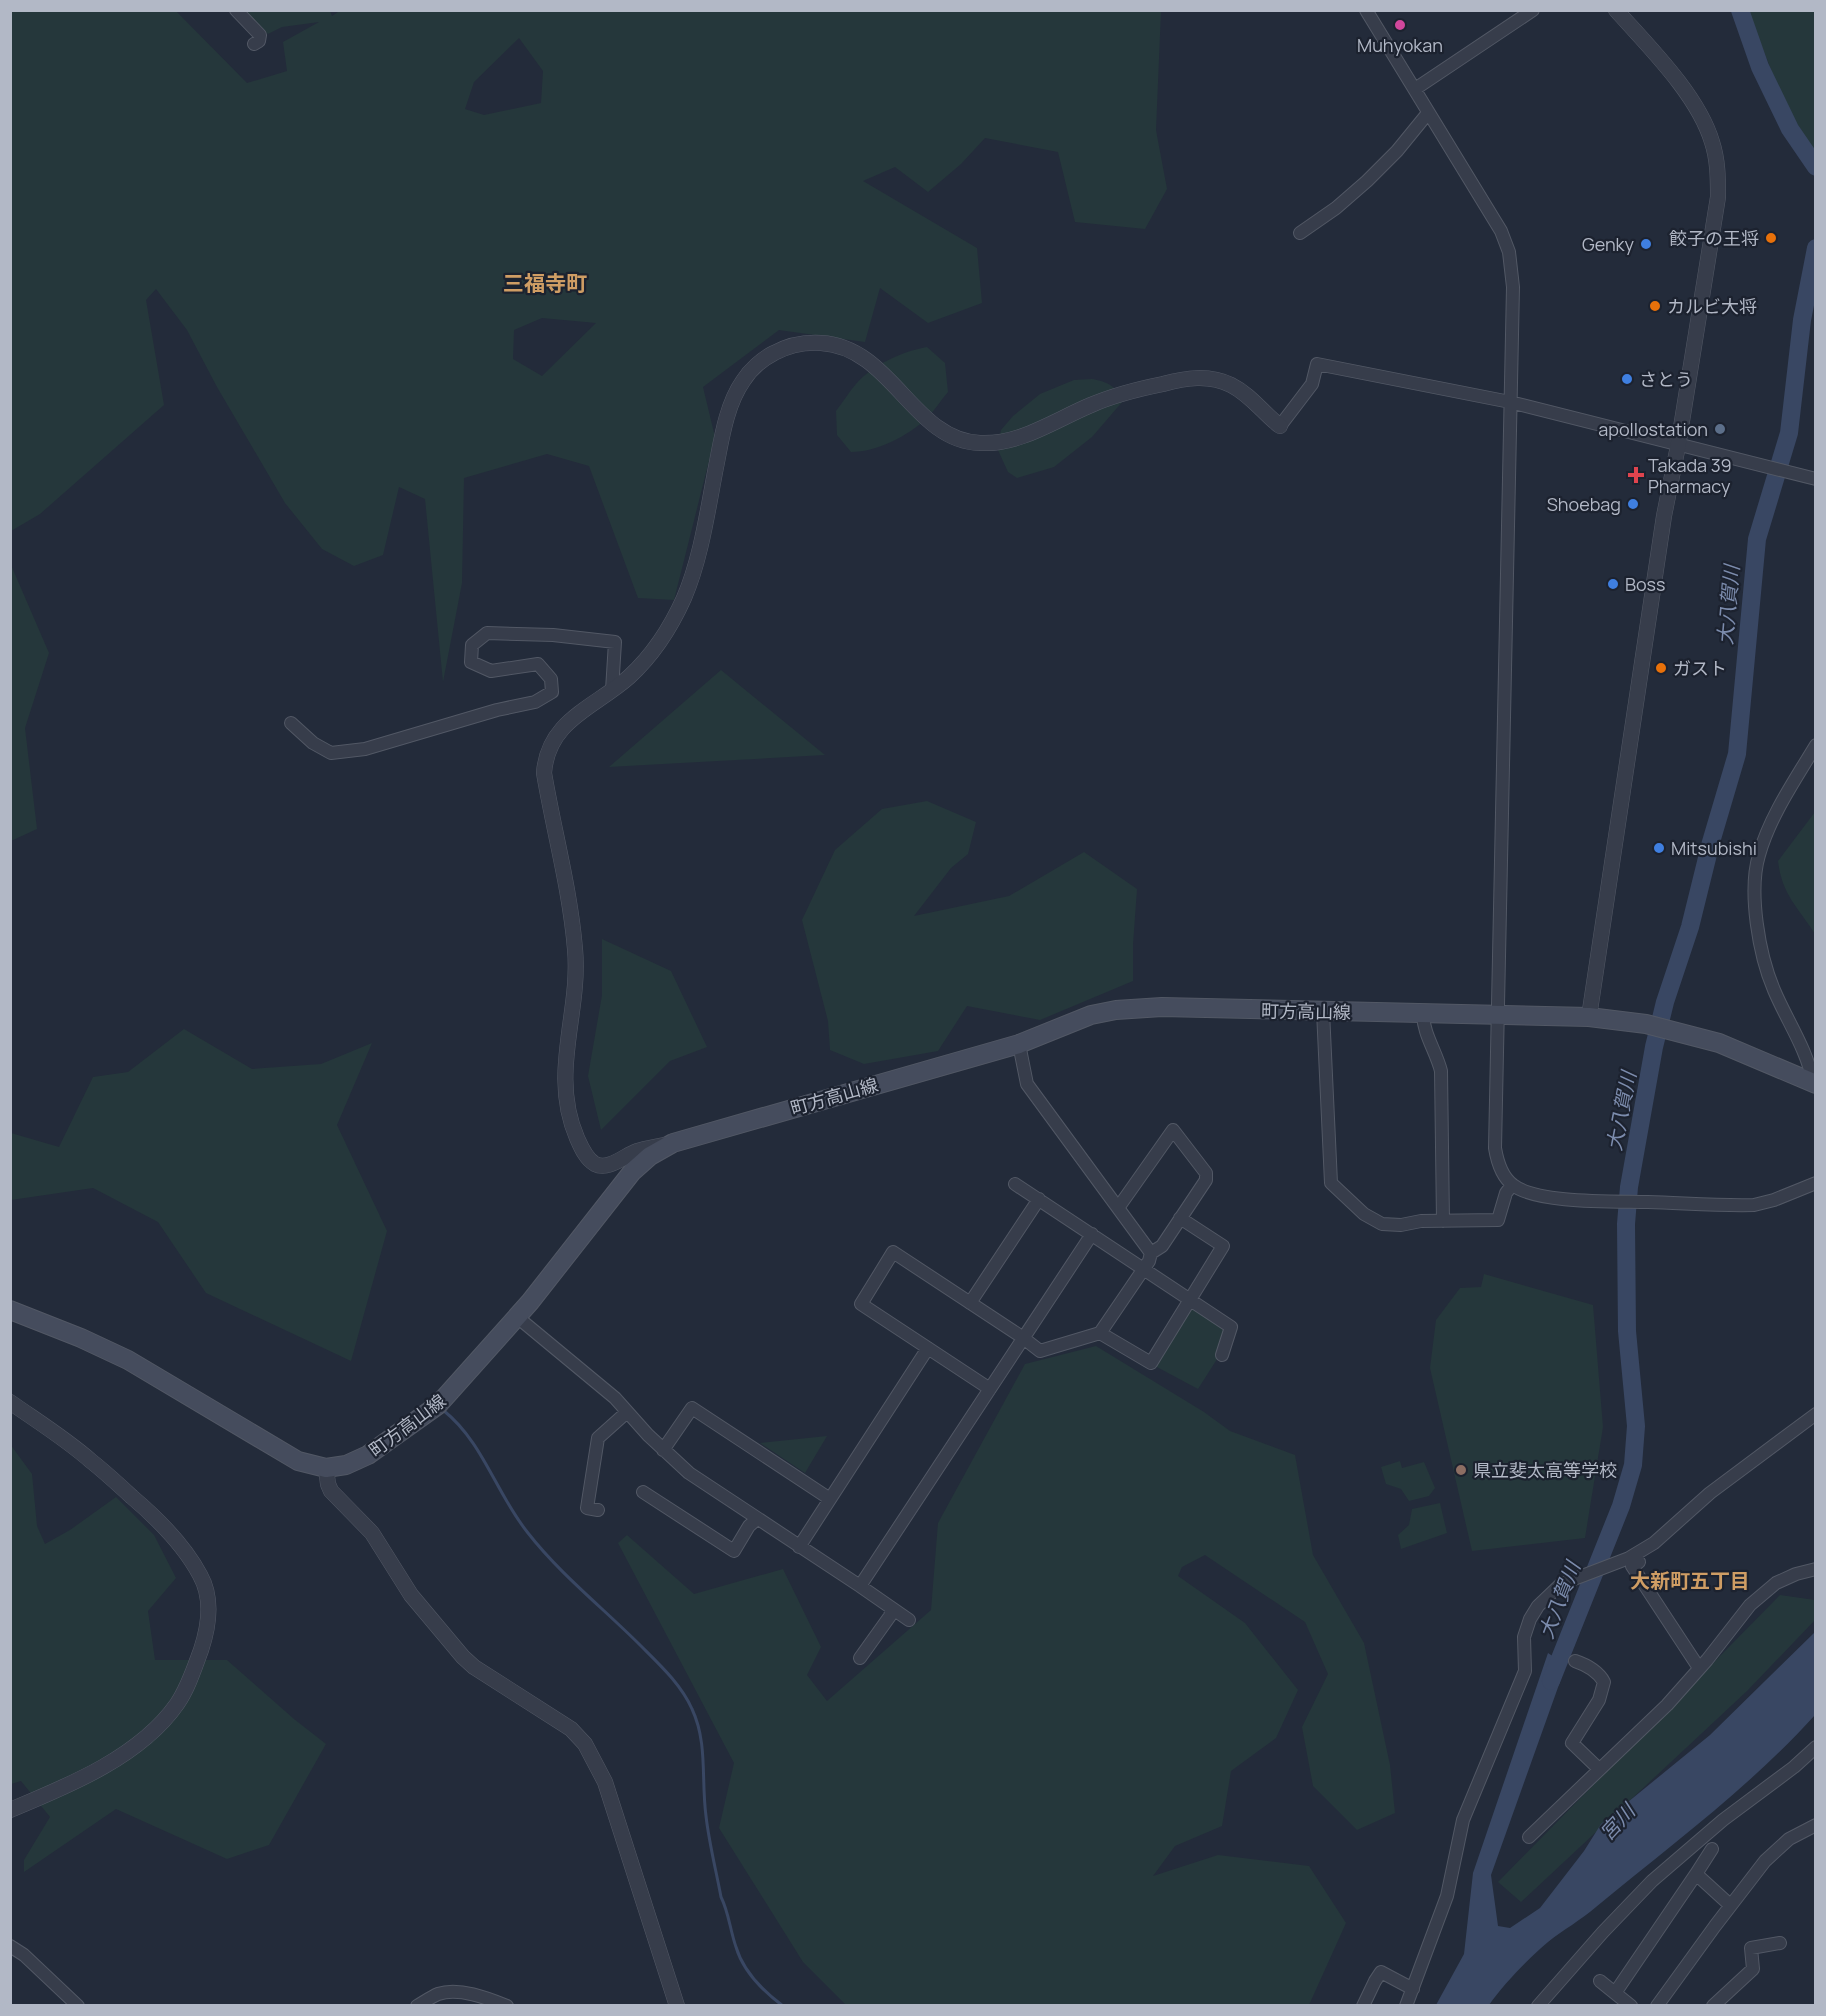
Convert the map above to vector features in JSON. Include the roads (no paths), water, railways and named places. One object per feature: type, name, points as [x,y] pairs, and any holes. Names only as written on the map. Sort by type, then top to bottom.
[{"type":"main road","name":"町方高山線","points":[[10,1310],[81,1338],[128,1360],[298,1461],[326,1468],[336,1468],[368,1455],[438,1405],[530,1302],[632,1172],[650,1156],[673,1143],[1019,1044],[1090,1015],[1116,1010],[1162,1007],[1589,1017],[1631,1022],[1689,1034],[1755,1057],[1814,1083]]},
{"type":"street","points":[[236,10],[260,35],[259,41],[254,44]]},
{"type":"street","points":[[1366,10],[1493,217],[1509,252],[1513,287],[1495,1148],[1500,1166],[1512,1185],[1528,1192],[1554,1198],[1609,1201],[1754,1205],[1774,1200],[1815,1183]]},
{"type":"street","points":[[1415,88],[1533,10]]},
{"type":"street","points":[[1589,1017],[1664,516],[1678,446],[1718,197],[1717,167],[1712,142],[1702,118],[1653,51],[1616,10]]},
{"type":"street","points":[[1300,233],[1336,208],[1367,181],[1397,151],[1428,113]]},
{"type":"street","points":[[673,1143],[634,1152],[602,1166],[595,1164],[587,1157],[569,1117],[564,1088],[575,951],[564,874],[544,773],[545,761],[551,743],[562,728],[612,690],[645,661],[677,613],[691,580],[723,432],[732,404],[750,371],[766,358],[782,349],[803,344],[823,343],[832,344],[859,355],[887,377],[920,412],[939,428],[955,438],[974,443],[993,443],[1015,439],[1122,393],[1196,378],[1218,380],[1240,390],[1280,426],[1312,384],[1317,364],[1510,402],[1815,479]]},
{"type":"street","points":[[291,723],[313,743],[332,753],[365,749],[497,710],[535,702],[552,692],[551,679],[538,664],[491,671],[471,662],[472,645],[486,633],[553,635],[615,642],[612,690]]},
{"type":"street","points":[[1814,1083],[1806,1054],[1783,1013],[1765,965],[1758,933],[1755,878],[1764,840],[1775,815],[1815,745]]},
{"type":"street","points":[[1323,1011],[1331,1183],[1364,1214],[1382,1224],[1401,1225],[1421,1221],[1498,1220],[1506,1192],[1512,1185]]},
{"type":"street","points":[[1423,1013],[1423,1026],[1441,1071],[1443,1221]]},
{"type":"street","points":[[1019,1044],[1027,1084],[1151,1254]]},
{"type":"street","points":[[990,1389],[861,1304],[893,1252],[1040,1351],[1100,1333],[1151,1254],[1162,1246],[1206,1180],[1206,1173],[1173,1130],[1119,1208]]},
{"type":"street","points":[[1015,1184],[1231,1327],[1222,1355]]},
{"type":"street","points":[[970,1303],[1039,1199]]},
{"type":"street","points":[[1100,1333],[1151,1363],[1223,1246],[1180,1218]]},
{"type":"street","points":[[860,1587],[1022,1337],[1092,1234]]},
{"type":"street","points":[[516,1316],[615,1398],[663,1450],[689,1473],[909,1620]]},
{"type":"street","points":[[799,1546],[928,1348]]},
{"type":"street","points":[[10,1402],[90,1459],[156,1517],[186,1553],[201,1576],[207,1593],[208,1618],[204,1641],[190,1681],[165,1720],[124,1754],[87,1777],[10,1810]]},
{"type":"street","points":[[663,1450],[692,1408],[830,1499]]},
{"type":"street","points":[[598,1510],[587,1508],[598,1438],[627,1412]]},
{"type":"street","points":[[1406,2006],[1447,1896],[1458,1840],[1469,1803],[1525,1671],[1524,1637],[1530,1619],[1545,1598],[1568,1581],[1631,1557],[1654,1543],[1710,1493],[1815,1414]]},
{"type":"street","points":[[326,1468],[331,1491],[372,1533],[411,1595],[463,1657],[474,1667],[571,1729],[585,1744],[605,1782],[677,2006]]},
{"type":"street","points":[[643,1492],[734,1551],[749,1526],[758,1519]]},
{"type":"street","points":[[1631,1557],[1639,1562],[1632,1566],[1699,1668]]},
{"type":"street","points":[[1529,1837],[1667,1705],[1750,1605],[1776,1583],[1815,1569]]},
{"type":"street","points":[[860,1658],[890,1616],[892,1608]]},
{"type":"street","points":[[1575,1660],[1587,1665],[1605,1682],[1599,1700],[1572,1743],[1599,1769]]},
{"type":"street","points":[[1538,2006],[1603,1932],[1652,1881],[1708,1833],[1794,1767],[1815,1747]]},
{"type":"street","points":[[1657,2006],[1730,1905],[1766,1861],[1796,1834],[1815,1825]]},
{"type":"street","points":[[1616,1993],[1712,1849]]},
{"type":"street","points":[[1696,1874],[1730,1905]]},
{"type":"street","points":[[1713,2006],[1753,1969],[1751,1948],[1780,1943]]},
{"type":"street","points":[[10,1946],[24,1955],[78,2006]]},
{"type":"street","points":[[1363,2006],[1381,1972],[1413,1989]]},
{"type":"street","points":[[1600,1981],[1631,2006]]},
{"type":"street","points":[[417,2006],[436,1995],[447,1992],[465,1993],[507,2006]]},
{"type":"water","name":"宮川","points":[[1815,1632],[1815,1715],[1764,1767],[1590,1912],[1548,1942],[1517,1972],[1489,2005],[1436,2005],[1464,1954],[1473,1873],[1548,1653],[1566,1665],[1491,1875],[1498,1926],[1510,1928],[1540,1908],[1584,1851],[1601,1824],[1710,1735]]},
{"type":"waterway","name":"大八賀川","points":[[1740,10],[1760,67],[1790,129],[1816,167]]},
{"type":"waterway","name":"大八賀川","points":[[1551,1681],[1621,1506],[1633,1465],[1636,1426],[1627,1331],[1626,1224],[1629,1187],[1654,1047],[1665,1002],[1690,927],[1711,842],[1737,754],[1757,539],[1789,433],[1802,320],[1816,248]]},
{"type":"waterway","points":[[443,1410],[469,1437],[517,1517],[540,1548],[662,1667],[687,1700],[700,1735],[709,1836],[721,1897],[734,1941],[739,1956],[749,1972],[761,1987],[783,2006]]},
{"type":"place","name":"Muhyokan","points":[[1400,25]]},
{"type":"place","name":"餃子の王将","points":[[1771,238]]},
{"type":"place","name":"Genky","points":[[1646,244]]},
{"type":"place","name":"カルビ大将","points":[[1655,306]]},
{"type":"place","name":"さとう","points":[[1627,379]]},
{"type":"place","name":"apollostation","points":[[1720,429]]},
{"type":"place","name":"Takada 39 Pharmacy","points":[[1636,475]]},
{"type":"place","name":"Shoebag","points":[[1633,504]]},
{"type":"place","name":"Boss","points":[[1613,584]]},
{"type":"place","name":"ガスト","points":[[1661,668]]},
{"type":"place","name":"Mitsubishi","points":[[1659,848]]},
{"type":"place","name":"県立斐太高等学校","points":[[1461,1470]]},
{"type":"district","name":"三福寺町","points":[[545,283]]},
{"type":"district","name":"大新町五丁目","points":[[1690,1580]]}]
